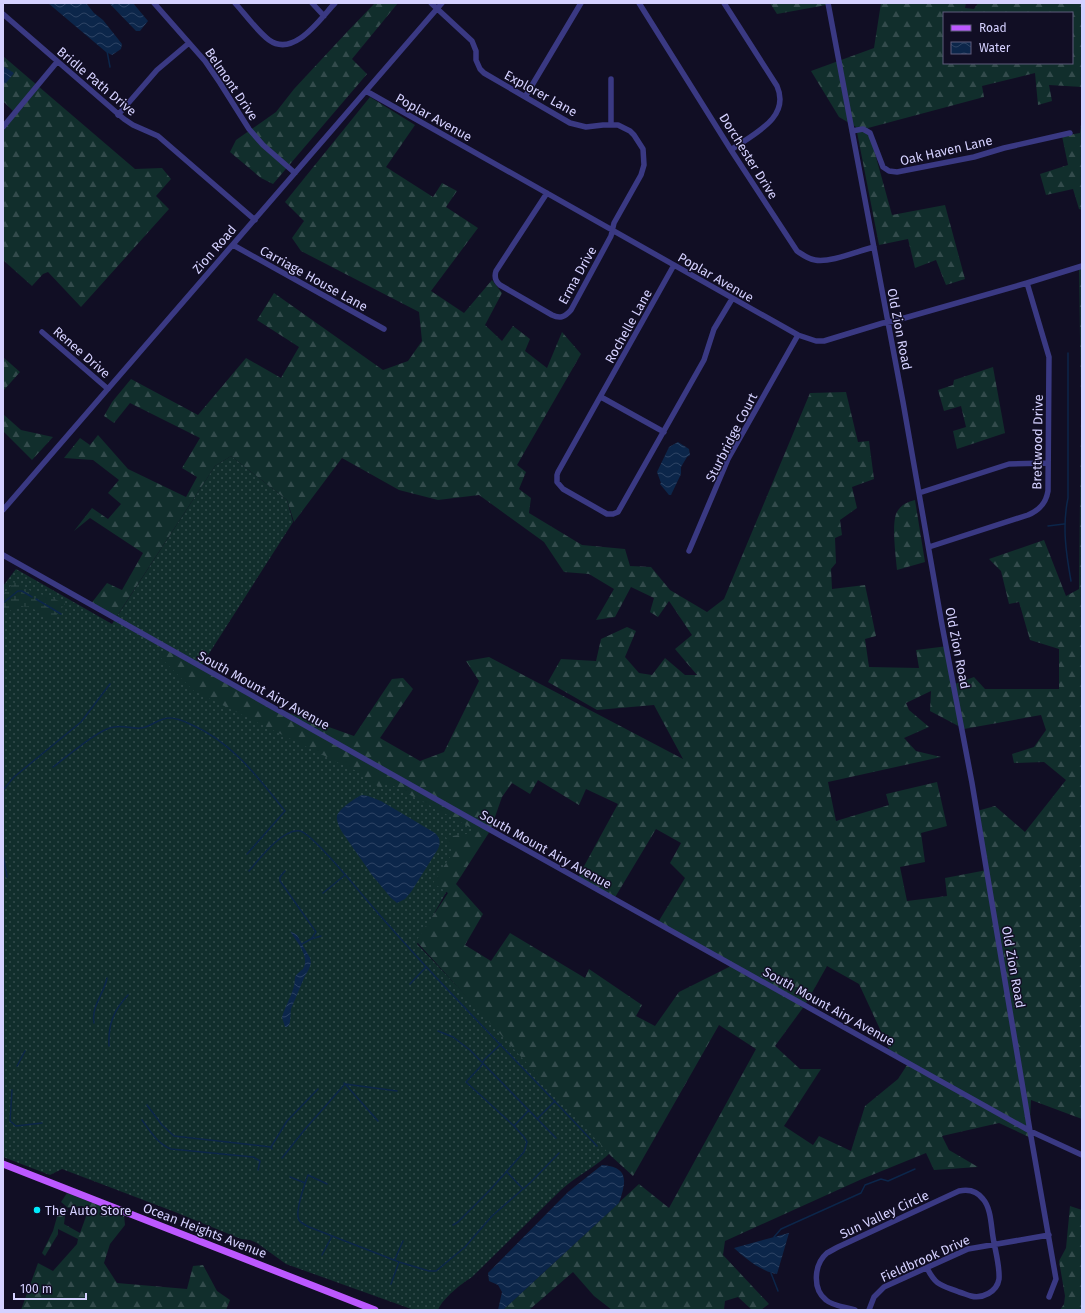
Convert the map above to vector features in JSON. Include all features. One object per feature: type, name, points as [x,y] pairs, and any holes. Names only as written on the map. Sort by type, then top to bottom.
[{"type":"main road","name":"Ocean Heights Avenue","points":[[3,1164],[375,1310]]},
{"type":"street","name":"Belmont Drive","points":[[154,3],[213,72],[248,128],[263,145],[295,173]]},
{"type":"street","points":[[235,3],[268,39],[278,44],[290,44],[299,40],[335,3]]},
{"type":"street","points":[[312,3],[324,16]]},
{"type":"street","name":"Explorer Lane","points":[[430,3],[472,41],[476,51],[476,60],[480,69],[484,73],[576,125],[586,127],[611,124],[618,125],[634,135],[643,149],[644,160],[641,175],[614,223],[613,230]]},
{"type":"street","name":"Zion Road","points":[[3,510],[442,3]]},
{"type":"street","points":[[525,97],[581,3]]},
{"type":"street","name":"Dorchester Drive","points":[[639,3],[794,247],[802,255],[816,260],[827,260],[874,247]]},
{"type":"street","points":[[724,3],[777,86],[781,100],[778,112],[772,120],[732,150]]},
{"type":"street","name":"Old Zion Road","points":[[828,3],[972,784],[1056,1279],[1049,1297]]},
{"type":"street","name":"Bridle Path Drive","points":[[3,14],[118,115],[128,123],[161,138],[255,220]]},
{"type":"street","points":[[118,115],[157,70],[189,43]]},
{"type":"street","points":[[3,127],[57,62]]},
{"type":"street","points":[[611,124],[612,79]]},
{"type":"street","name":"Poplar Avenue","points":[[366,91],[548,193],[732,299],[798,335],[816,341],[824,341],[1082,266]]},
{"type":"street","name":"Oak Haven Lane","points":[[852,131],[863,129],[870,133],[883,167],[890,171],[897,172],[974,157],[1004,148],[1070,133]]},
{"type":"street","name":"Erma Drive","points":[[548,193],[494,276],[500,285],[552,315],[559,318],[563,317],[571,310],[613,230]]},
{"type":"street","name":"Carriage House Lane","points":[[233,245],[384,329]]},
{"type":"street","name":"Rochelle Lane","points":[[674,265],[558,472],[556,479],[563,489],[604,512],[613,514],[621,509],[704,360],[714,329],[732,299]]},
{"type":"street","name":"Brettwood Drive","points":[[929,547],[1035,512],[1044,503],[1047,497],[1049,357],[1027,283]]},
{"type":"street","name":"Renee Drive","points":[[42,332],[108,389]]},
{"type":"street","name":"Sturbridge Court","points":[[689,552],[728,459],[798,335]]},
{"type":"street","points":[[601,397],[664,432]]},
{"type":"street","points":[[919,493],[1009,464],[1048,463]]},
{"type":"street","name":"South Mount Airy Avenue","points":[[3,555],[487,828],[1030,1131],[1082,1155]]},
{"type":"street","name":"Sun Valley Circle","points":[[855,1310],[832,1304],[826,1300],[818,1290],[817,1277],[821,1262],[827,1253],[838,1247],[952,1194],[965,1190],[979,1194],[985,1201],[989,1212],[994,1244]]},
{"type":"street","name":"Fieldbrook Drive","points":[[869,1310],[874,1297],[882,1289],[968,1249],[1048,1235]]},
{"type":"street","points":[[927,1268],[932,1278],[938,1284],[971,1296],[976,1297],[985,1295],[997,1286],[999,1281],[994,1244]]},
{"type":"green space","points":[[375,3],[398,3],[352,59],[367,74],[273,184],[261,178],[230,152],[236,140],[276,112],[294,89]]},
{"type":"green space","points":[[770,3],[837,3],[777,14]]},
{"type":"green space","points":[[881,3],[966,3],[965,8],[974,9],[978,3],[1082,3],[1082,87],[1049,85],[1052,101],[1038,105],[1035,73],[982,86],[984,97],[868,128],[892,215],[945,205],[965,279],[946,285],[936,260],[915,268],[908,239],[879,245],[856,127],[839,117],[811,71],[874,48]]},
{"type":"green space","points":[[3,56],[135,169],[162,168],[171,179],[156,196],[169,209],[81,307],[48,272],[43,274],[32,286],[3,260],[3,129],[16,114],[3,101]]},
{"type":"green space","points":[[370,97],[415,125],[386,167],[433,197],[442,183],[457,191],[446,207],[478,228],[431,291],[464,313],[492,280],[502,293],[485,325],[502,341],[513,326],[530,339],[525,351],[547,368],[562,332],[581,354],[517,465],[526,472],[519,489],[531,498],[529,513],[582,545],[625,549],[630,566],[651,567],[670,590],[707,612],[724,599],[810,393],[846,392],[858,442],[869,441],[874,479],[852,487],[857,508],[840,520],[842,535],[835,538],[836,563],[831,569],[832,589],[865,585],[876,636],[865,639],[869,667],[919,668],[916,650],[948,646],[955,684],[974,677],[985,689],[1059,689],[1059,649],[1030,640],[1019,602],[1009,604],[1001,571],[989,559],[1044,540],[1066,596],[1079,589],[1081,410],[1079,267],[1082,265],[1082,1119],[1031,1100],[1029,1137],[999,1123],[942,1136],[949,1150],[978,1167],[934,1170],[926,1153],[862,1179],[725,1241],[723,1255],[769,1304],[761,1310],[752,1310],[738,1297],[725,1301],[724,1310],[612,1310],[594,1296],[573,1272],[529,1310],[503,1310],[639,1184],[669,1208],[756,1049],[719,1025],[633,1176],[611,1156],[416,941],[448,893],[433,883],[454,851],[446,837],[479,832],[388,783],[382,788],[365,780],[358,771],[351,769],[194,691],[159,656],[165,648],[267,705],[354,736],[392,679],[403,678],[413,689],[380,738],[420,761],[444,752],[479,681],[466,661],[489,657],[683,759],[654,705],[597,710],[548,682],[561,659],[596,661],[601,639],[627,627],[636,631],[625,657],[639,673],[652,675],[665,658],[685,675],[697,675],[675,649],[692,635],[669,601],[658,617],[650,612],[654,598],[631,587],[615,617],[596,620],[614,589],[589,574],[564,572],[544,542],[479,495],[438,500],[399,490],[342,458],[294,522],[287,500],[231,456],[215,466],[115,619],[90,605],[107,583],[122,590],[143,553],[90,518],[74,531],[92,508],[108,519],[121,504],[108,493],[119,480],[93,460],[64,458],[80,438],[90,445],[98,435],[128,469],[186,497],[197,477],[182,468],[200,438],[130,403],[114,423],[104,416],[112,402],[131,379],[198,415],[246,358],[281,378],[299,347],[257,320],[274,293],[383,370],[408,361],[422,341],[419,312],[301,251],[292,238],[304,221],[285,202]],"holes":[[[931,691],[930,711],[964,729],[1041,715],[1046,730],[1034,747],[1012,754],[1014,763],[1044,762],[1066,780],[1025,832],[995,806],[977,811],[987,870],[945,878],[947,896],[907,901],[900,867],[925,862],[921,833],[947,826],[937,782],[886,794],[889,805],[836,821],[828,782],[941,757],[916,751],[904,738],[929,727],[909,710],[906,703]],[[538,780],[579,805],[586,789],[618,804],[577,879],[614,899],[656,829],[681,843],[670,863],[685,878],[657,924],[733,965],[679,992],[655,1026],[636,1016],[642,1005],[589,969],[585,978],[510,933],[491,961],[465,945],[483,914],[456,884],[490,831],[502,797],[512,783],[530,794]],[[827,966],[859,984],[891,1053],[909,1062],[898,1079],[865,1106],[851,1151],[819,1136],[813,1145],[784,1126],[821,1069],[800,1069],[775,1046],[805,1005]]]},
{"type":"green space","points":[[1082,116],[1082,210],[1079,209],[1073,189],[1046,195],[1040,174],[1068,165],[1062,136],[1080,133]]},
{"type":"green space","points":[[3,357],[20,372],[3,391]]},
{"type":"green space","points":[[993,367],[1005,433],[957,449],[953,431],[966,427],[961,406],[944,411],[938,390],[953,385],[954,380]]},
{"type":"green space","points":[[3,414],[21,430],[53,437],[32,460],[3,431]]},
{"type":"green space","points":[[231,456],[287,500],[293,522],[196,674],[480,832],[417,944],[613,1150],[601,1161],[561,1190],[472,1277],[448,1296],[440,1305],[438,1310],[414,1310],[286,1264],[257,1243],[250,1240],[241,1239],[62,1169],[50,1175],[3,1157],[3,586],[16,569],[112,624],[215,466]]},
{"type":"green space","points":[[915,500],[925,562],[897,570],[894,540],[895,517],[902,506]]},
{"type":"green space","points":[[14,582],[35,593],[48,596],[65,604],[52,621],[39,612],[28,607],[17,608],[3,615],[3,595]]},
{"type":"green space","points":[[67,1193],[124,1215],[125,1225],[110,1244],[104,1263],[117,1283],[187,1289],[193,1266],[203,1265],[217,1291],[230,1300],[226,1310],[21,1310],[38,1263],[53,1271],[77,1244],[78,1239],[58,1229],[58,1234],[45,1256],[42,1253],[53,1231],[60,1206],[68,1210],[65,1216],[64,1224],[80,1233],[88,1211],[82,1206],[68,1208],[61,1202]]},
{"type":"green space","points":[[1070,1206],[1082,1210],[1082,1310],[1060,1310],[1064,1304],[1065,1296],[1059,1261],[1066,1248]]},
{"type":"water","points":[[48,3],[86,3],[94,13],[103,20],[122,44],[121,49],[112,55],[106,52]]},
{"type":"water","points":[[109,3],[133,3],[148,21],[140,31],[136,31]]},
{"type":"water","points":[[3,66],[14,73],[6,83],[3,84]]},
{"type":"water","points":[[678,442],[689,449],[690,455],[681,467],[681,474],[671,495],[669,495],[660,484],[661,483],[657,472],[669,447]]},
{"type":"water","points":[[362,795],[381,801],[435,833],[439,838],[440,844],[438,849],[411,892],[405,899],[397,903],[372,875],[342,832],[338,822],[337,816],[340,810]]},
{"type":"water","points":[[290,931],[297,935],[310,958],[311,963],[291,1009],[289,1025],[285,1027],[282,1017],[292,993],[295,977],[304,967],[305,962],[301,948]]},
{"type":"water","points":[[602,1165],[611,1166],[622,1172],[624,1182],[619,1203],[503,1310],[498,1310],[502,1292],[498,1285],[489,1281],[488,1273],[568,1192]]},
{"type":"water","points":[[789,1233],[777,1274],[760,1268],[734,1248]]},
{"type":"waterway","points":[[107,51],[110,67]]},
{"type":"waterway","points":[[1068,353],[1068,498],[1065,529],[1066,550],[1071,581]]},
{"type":"waterway","points":[[1048,526],[1064,524]]},
{"type":"waterway","points":[[3,603],[18,591],[22,591],[32,597]]},
{"type":"waterway","points":[[36,599],[61,614]]},
{"type":"waterway","points":[[3,790],[14,777],[81,722],[110,684]]},
{"type":"waterway","points":[[53,767],[91,738],[107,729],[114,727],[141,728],[165,718],[177,719],[188,723],[205,731],[231,750],[265,785],[285,811],[247,854]]},
{"type":"waterway","points":[[249,871],[272,845],[286,834],[293,831],[300,831],[306,834],[333,861],[421,961],[597,1146]]},
{"type":"waterway","points":[[3,854],[7,877]]},
{"type":"waterway","points":[[285,871],[280,877],[280,881],[316,932],[311,939],[302,944]]},
{"type":"waterway","points":[[323,893],[345,875]]},
{"type":"waterway","points":[[311,939],[321,936]]},
{"type":"waterway","points":[[410,984],[426,967]]},
{"type":"waterway","points":[[94,1023],[94,1011],[107,978]]},
{"type":"waterway","points":[[109,1046],[109,1031],[112,1019],[128,995]]},
{"type":"waterway","points":[[438,1031],[453,1037],[470,1050],[556,1138]]},
{"type":"waterway","points":[[453,1225],[458,1222],[489,1191],[524,1152],[527,1142],[514,1126],[466,1082],[481,1066],[484,1060],[501,1044]]},
{"type":"waterway","points":[[17,1066],[25,1051]]},
{"type":"waterway","points":[[282,1158],[345,1084],[344,1083]]},
{"type":"waterway","points":[[345,1084],[397,1091]]},
{"type":"waterway","points":[[346,1085],[378,1121]]},
{"type":"waterway","points":[[272,1149],[271,1147],[287,1121],[318,1089]]},
{"type":"waterway","points":[[12,1090],[10,1121],[16,1126],[42,1123]]},
{"type":"waterway","points":[[538,1118],[555,1101]]},
{"type":"waterway","points":[[147,1105],[162,1125],[174,1136],[271,1147]]},
{"type":"waterway","points":[[514,1126],[529,1110]]},
{"type":"waterway","points":[[142,1120],[151,1133],[166,1147],[171,1149],[253,1157],[260,1161],[258,1170]]},
{"type":"waterway","points":[[327,1184],[308,1175],[300,1198],[298,1211],[299,1220],[302,1223],[399,1262],[429,1271],[436,1271],[465,1247],[492,1216],[531,1182],[559,1153]]},
{"type":"waterway","points":[[774,1237],[781,1229],[861,1193],[865,1185],[881,1179],[888,1181],[915,1169]]},
{"type":"waterway","points":[[507,1172],[523,1189]]},
{"type":"waterway","points":[[290,1177],[305,1183]]},
{"type":"waterway","points":[[322,1255],[332,1236]]},
{"type":"waterway","points":[[395,1259],[403,1241]]},
{"type":"waterway","points":[[391,1284],[399,1262]]},
{"type":"waterway","points":[[771,1273],[778,1291]]},
{"type":"place","name":"The Auto Store","points":[[37,1210]]}]
